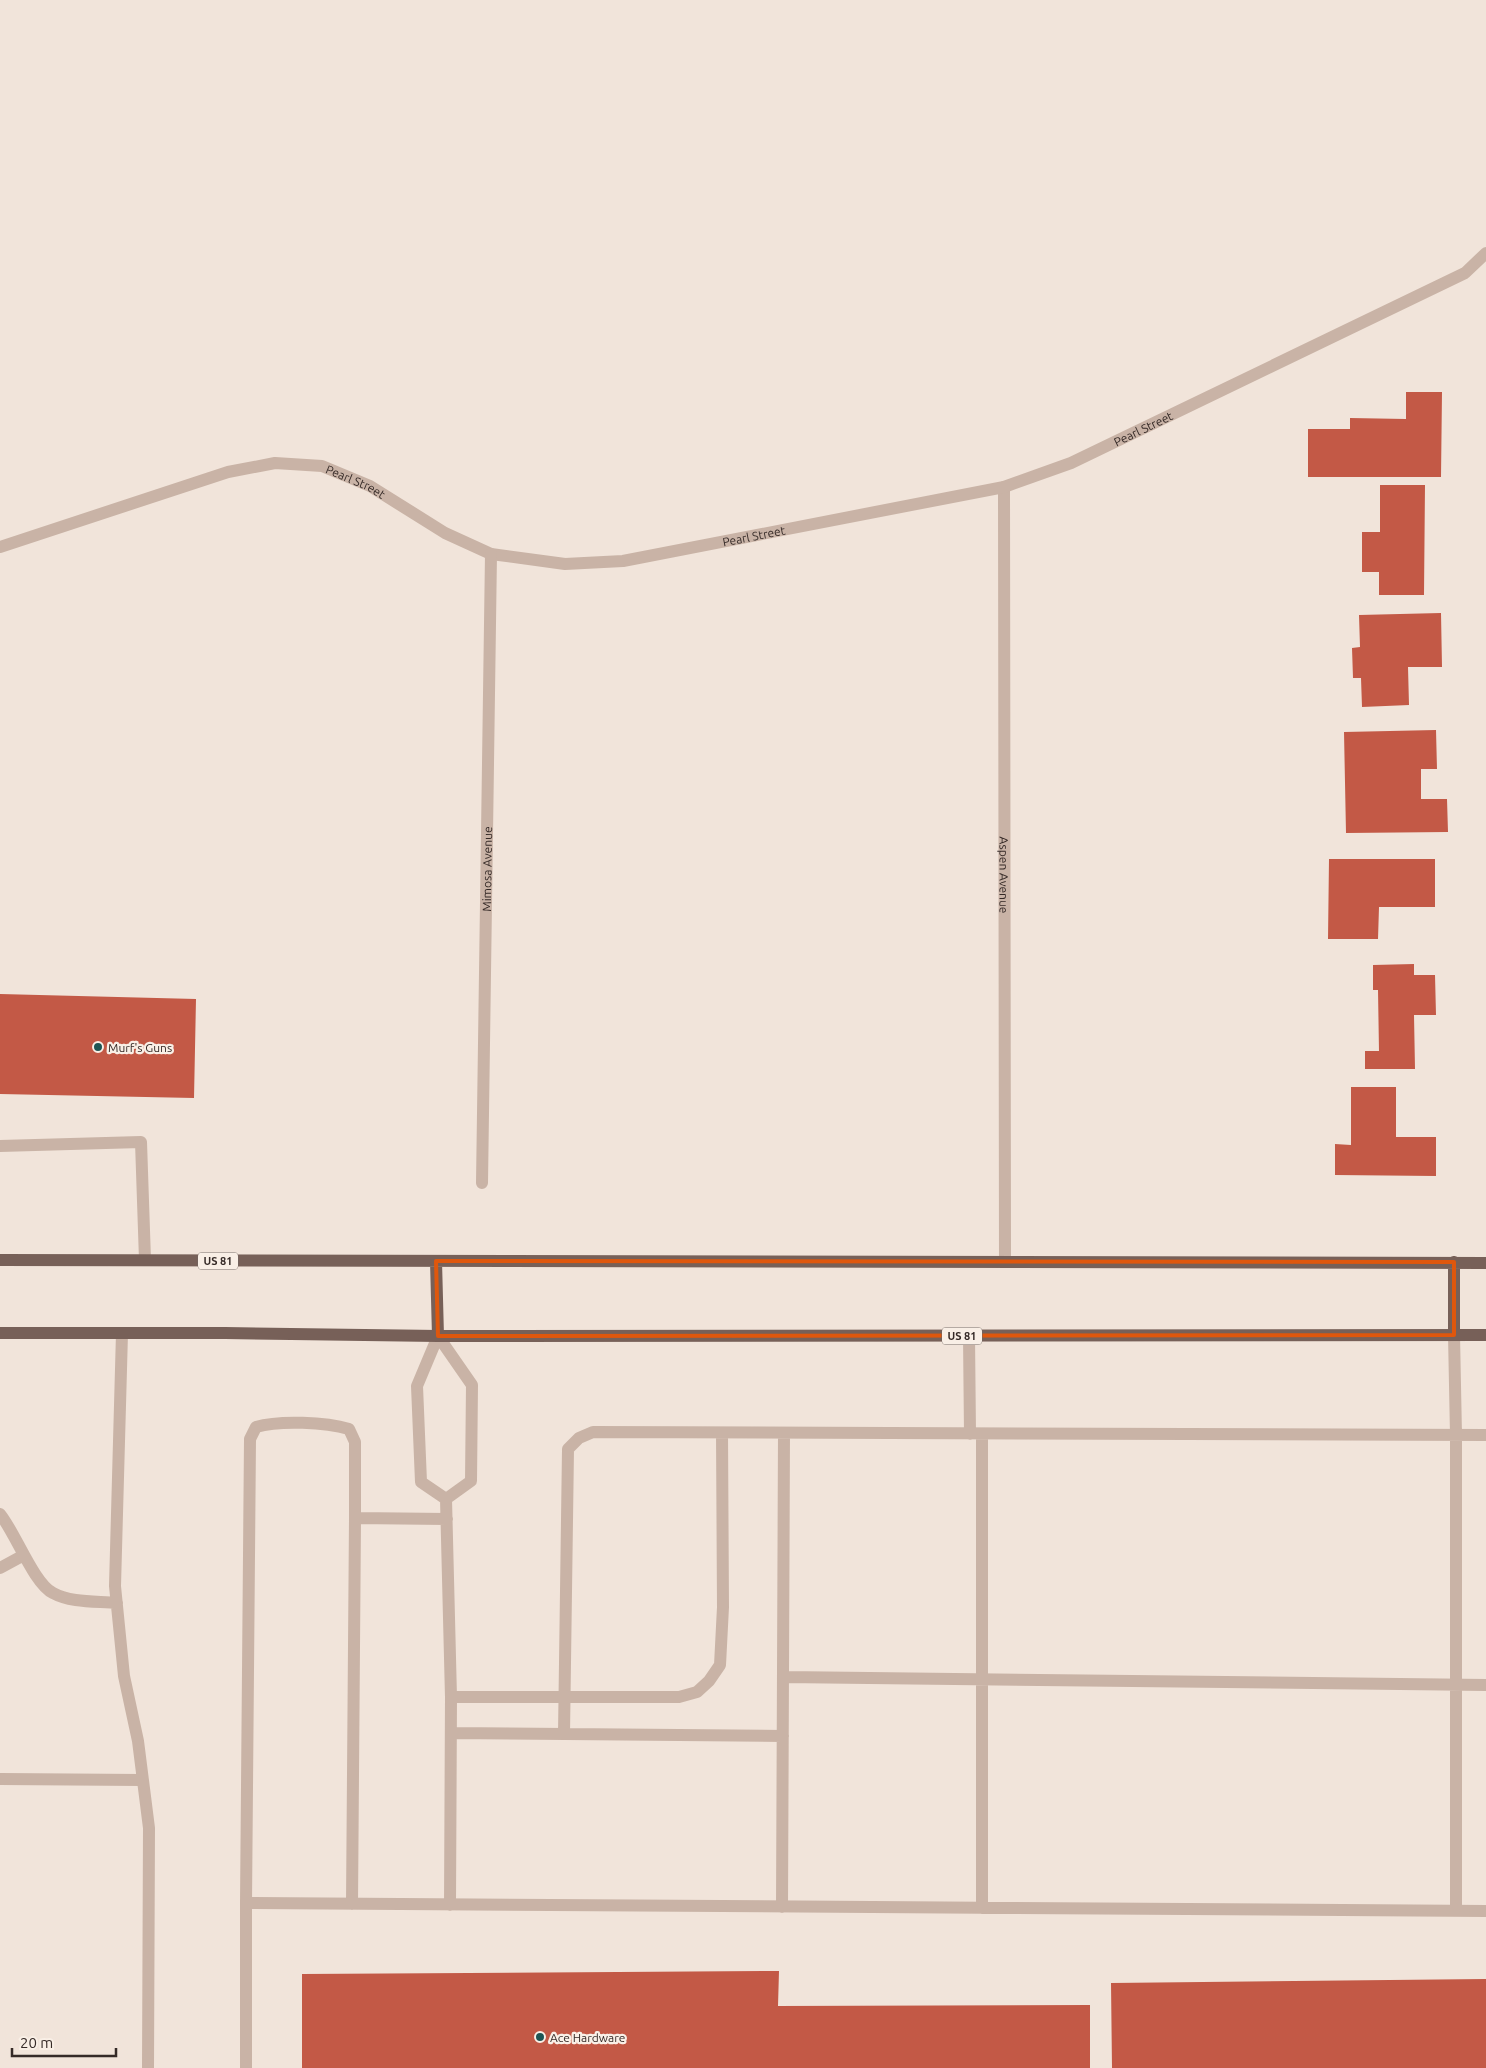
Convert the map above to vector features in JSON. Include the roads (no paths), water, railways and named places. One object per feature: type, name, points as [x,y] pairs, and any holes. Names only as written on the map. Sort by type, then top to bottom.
[{"type":"main road","name":"US 81","points":[[0,1260],[1486,1263]]},
{"type":"main road","points":[[436,1261],[438,1336]]},
{"type":"main road","points":[[1454,1262],[1454,1335]]},
{"type":"main road","name":"US 81","points":[[0,1333],[438,1336],[1486,1336]]},
{"type":"street","name":"Pearl Street","points":[[0,548],[228,472],[275,463],[322,466],[370,486],[444,533],[491,554],[565,564],[623,560],[1004,488],[1071,463],[1456,278],[1465,273],[1486,253]]},
{"type":"street","name":"Aspen Avenue","points":[[1004,488],[1005,1262]]},
{"type":"street","name":"Mimosa Avenue","points":[[482,1183],[491,554]]},
{"type":"street","points":[[0,1146],[141,1142],[145,1260]]},
{"type":"street","points":[[122,1333],[115,1586],[124,1676],[138,1742],[149,1828],[148,2068]]},
{"type":"street","points":[[1454,1335],[1456,1435],[1456,1911]]},
{"type":"street","points":[[438,1336],[417,1386],[421,1482],[446,1499]]},
{"type":"street","points":[[438,1336],[472,1384],[471,1481],[446,1499]]},
{"type":"street","points":[[968,1336],[976,1434],[982,1680],[982,1908]]},
{"type":"street","points":[[246,2068],[250,1439],[256,1427],[268,1423],[334,1425],[349,1429],[355,1442],[352,1904]]},
{"type":"street","points":[[564,1734],[568,1449],[579,1438],[593,1432],[1486,1435]]},
{"type":"street","points":[[451,1697],[679,1697],[697,1692],[709,1681],[720,1665],[723,1607],[722,1433]]},
{"type":"street","points":[[782,1907],[784,1433]]},
{"type":"street","points":[[446,1499],[451,1697],[450,1905]]},
{"type":"street","points":[[0,1514],[35,1574],[51,1593],[67,1598],[117,1603]]},
{"type":"street","points":[[355,1518],[447,1519]]},
{"type":"street","points":[[0,1568],[24,1555]]},
{"type":"street","points":[[784,1677],[1486,1685]]},
{"type":"street","points":[[451,1733],[784,1736]]},
{"type":"street","points":[[0,1779],[142,1780]]},
{"type":"street","points":[[246,1903],[1486,1912]]},
{"type":"place","name":"Murf's Guns","points":[[98,1047]]},
{"type":"place","name":"Ace Hardware","points":[[540,2037]]}]
